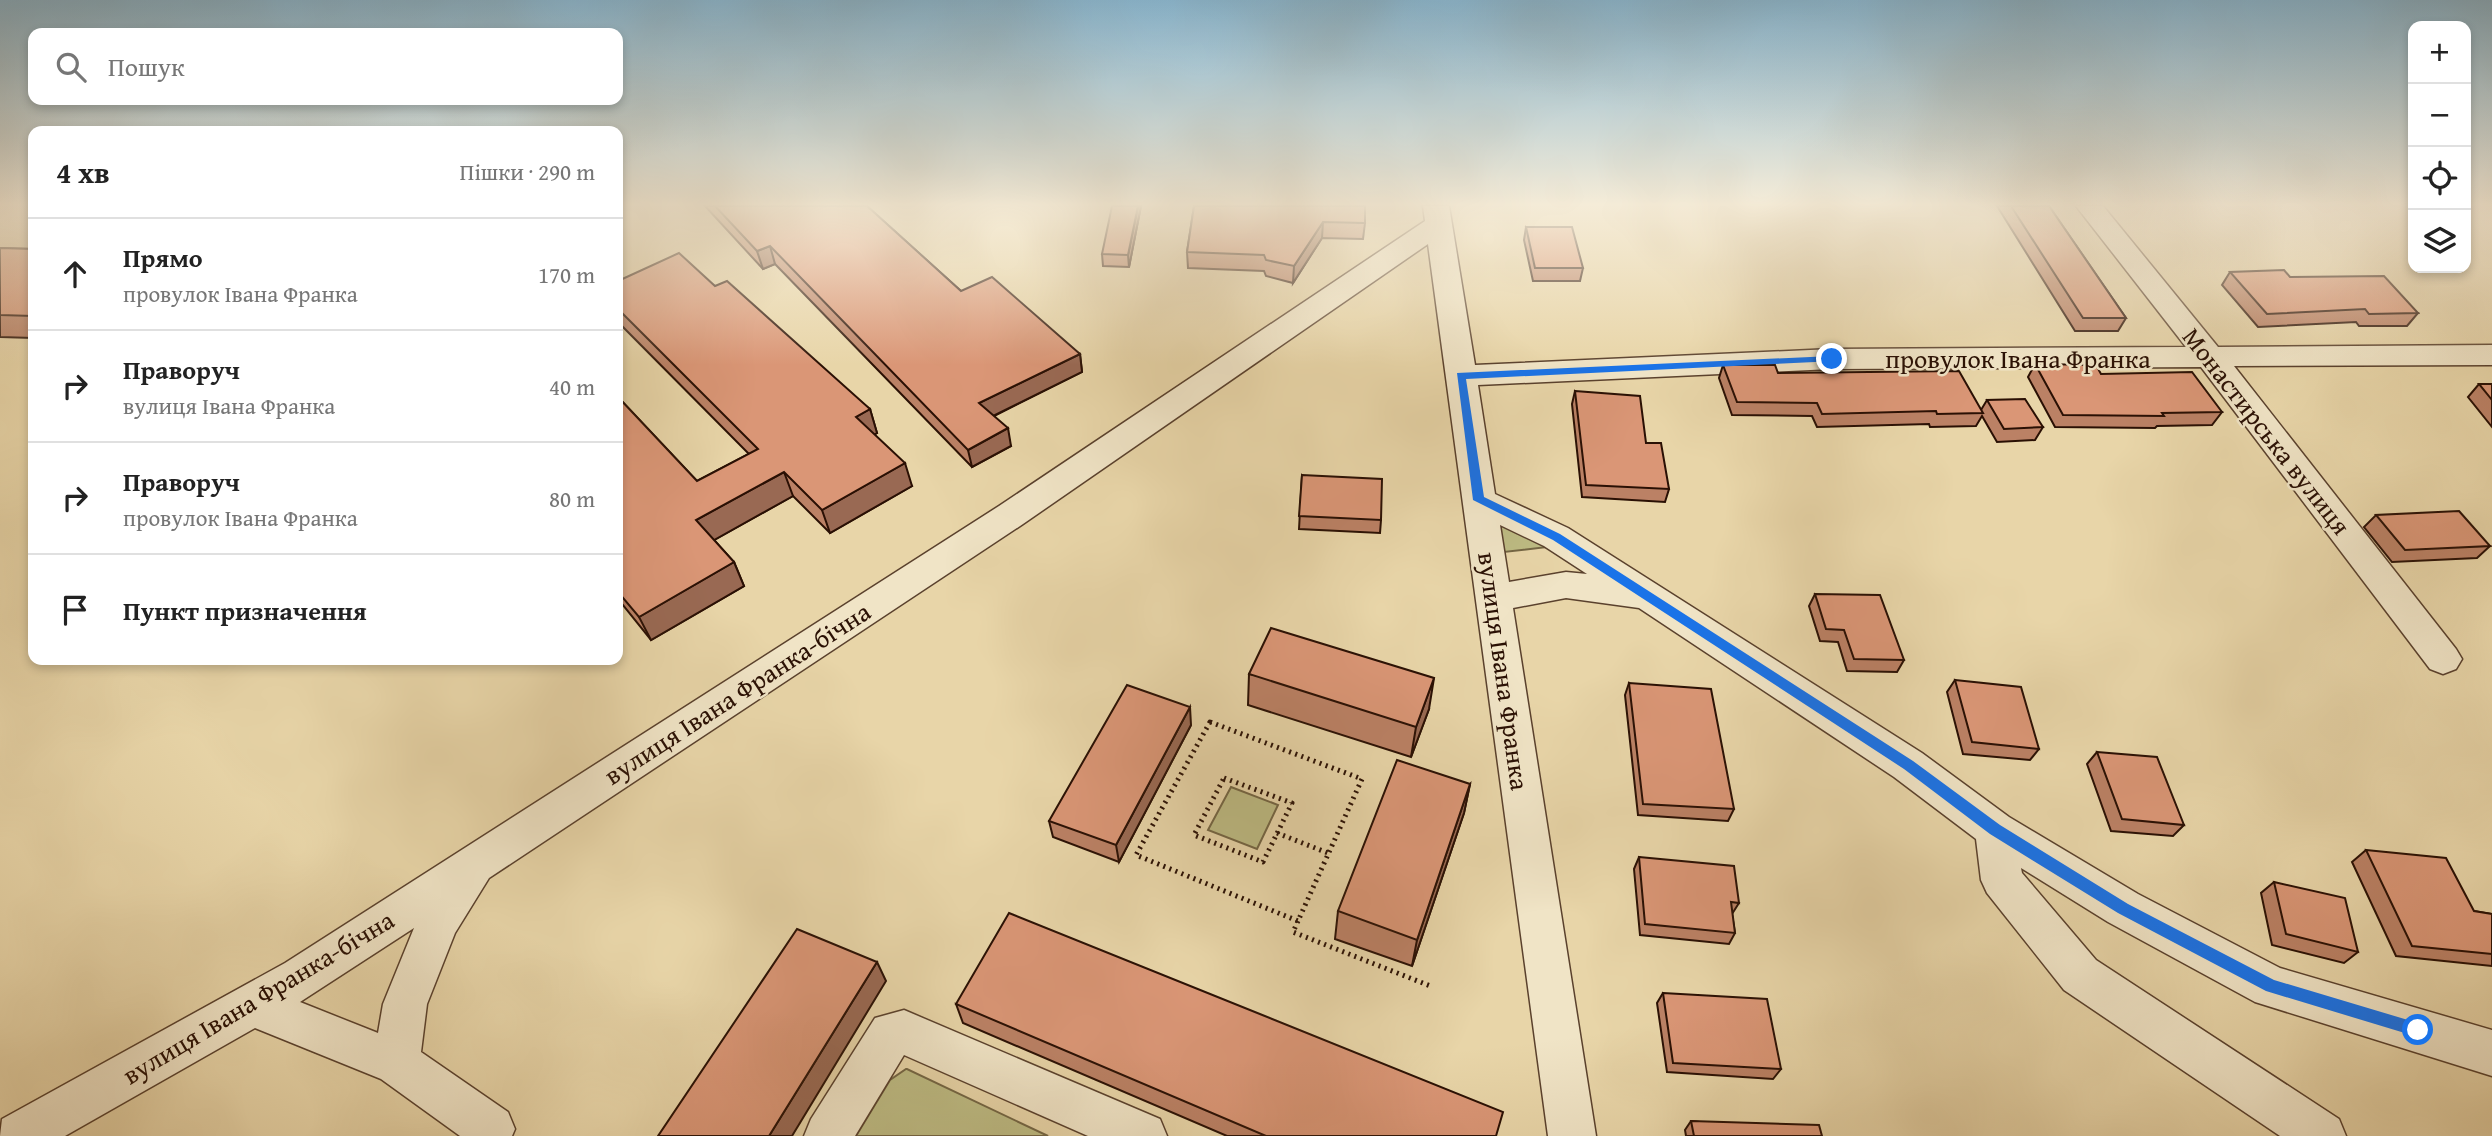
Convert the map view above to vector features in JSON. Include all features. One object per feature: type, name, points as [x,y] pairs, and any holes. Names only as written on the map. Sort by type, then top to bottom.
[{"type":"street","name":"вулиця Івана Франка-бічна","points":[[19,1136],[301,978],[1011,515],[1375,259]]},
{"type":"street","name":"вулиця Івана Франка","points":[[1443,259],[1572,1136]]},
{"type":"street","name":"Монастирська вулиця","points":[[2131,259],[2443,659]]},
{"type":"street","name":"провулок Івана Франка","points":[[1460,376],[1832,359],[2492,355]]},
{"type":"street","points":[[1478,500],[1556,537],[1908,765],[1995,830],[2123,908],[2271,986],[2492,1053]]},
{"type":"street","points":[[1493,598],[1566,585],[1647,596]]},
{"type":"street","points":[[1995,830],[2002,880],[2080,975],[2322,1136]]},
{"type":"street","points":[[397,1063],[405,1004],[438,922],[479,861]]},
{"type":"street","points":[[252,1005],[397,1063],[491,1129]]},
{"type":"street","points":[[828,1136],[891,1034],[904,1032],[1143,1136]]},
{"type":"path","points":[[1298,921],[1136,855],[1210,722],[1362,779],[1329,853],[1293,932],[1433,987]]},
{"type":"path","points":[[1224,778],[1292,803],[1277,833],[1263,862],[1194,835],[1224,778]]},
{"type":"path","points":[[1277,833],[1329,853]]},
{"type":"shaded area","points":[[1491,512],[1556,546],[1504,552]]},
{"type":"shaded area","points":[[1231,787],[1278,805],[1257,849],[1208,830]]},
{"type":"shaded area","points":[[906,1069],[1048,1136],[856,1136],[890,1080]]},
{"type":"building","points":[[0,259],[28,259],[28,316],[0,315]]},
{"type":"building","points":[[666,259],[686,259],[715,286],[727,281],[870,409],[856,417],[905,463],[822,510],[784,472],[696,520],[734,562],[639,617],[623,598],[623,402],[697,481],[758,449],[623,314],[623,279]]},
{"type":"building","points":[[783,259],[926,259],[961,291],[992,277],[1080,354],[979,403],[1008,428],[968,450]]},
{"type":"building","points":[[1266,259],[1299,259],[1294,266]]},
{"type":"building","points":[[1533,259],[1581,259],[1583,268],[1535,268]]},
{"type":"building","points":[[2045,259],[2085,259],[2126,318],[2083,318]]},
{"type":"building","points":[[2284,270],[2290,277],[2384,276],[2418,313],[2369,314],[2365,309],[2267,314],[2230,272]]},
{"type":"building","points":[[2035,364],[2096,365],[2101,374],[2192,372],[2222,412],[2162,413],[2164,416],[2063,415]]},
{"type":"building","points":[[1723,365],[1775,365],[1778,373],[1959,371],[1983,413],[1937,414],[1936,411],[1822,414],[1817,403],[1737,402]]},
{"type":"building","points":[[2479,384],[2492,384],[2492,400]]},
{"type":"building","points":[[1575,391],[1640,396],[1646,443],[1661,443],[1669,489],[1586,485]]},
{"type":"building","points":[[2025,399],[2043,427],[2004,429],[1987,400]]},
{"type":"building","points":[[1302,475],[1382,479],[1381,520],[1299,516]]},
{"type":"building","points":[[2459,511],[2490,546],[2405,550],[2376,515]]},
{"type":"building","points":[[1815,594],[1880,595],[1904,660],[1854,659],[1844,630],[1826,629]]},
{"type":"building","points":[[1271,628],[1434,678],[1416,727],[1249,674]]},
{"type":"building","points":[[1955,680],[2021,687],[2039,749],[1972,742]]},
{"type":"building","points":[[1629,683],[1711,689],[1734,809],[1643,804]]},
{"type":"building","points":[[1127,685],[1190,707],[1116,845],[1049,821]]},
{"type":"building","points":[[2097,752],[2157,757],[2184,825],[2122,819]]},
{"type":"building","points":[[1397,760],[1470,784],[1417,940],[1338,911]]},
{"type":"building","points":[[2366,850],[2446,858],[2474,911],[2492,914],[2492,954],[2412,946]]},
{"type":"building","points":[[1639,857],[1734,866],[1739,903],[1731,902],[1735,933],[1645,924]]},
{"type":"building","points":[[2274,882],[2345,898],[2358,952],[2286,934]]},
{"type":"building","points":[[1009,913],[1503,1112],[1496,1136],[1266,1136],[956,1004]]},
{"type":"building","points":[[797,929],[877,962],[769,1136],[658,1136]]},
{"type":"building","points":[[1663,993],[1767,999],[1781,1069],[1673,1063]]},
{"type":"building","points":[[1691,1121],[1819,1125],[1822,1136],[1694,1136]]},
{"type":"route","points":[[1832,359],[1460,376],[1478,500],[1556,537],[1908,765],[1995,830],[2123,908],[2271,986],[2418,1030]]}]
